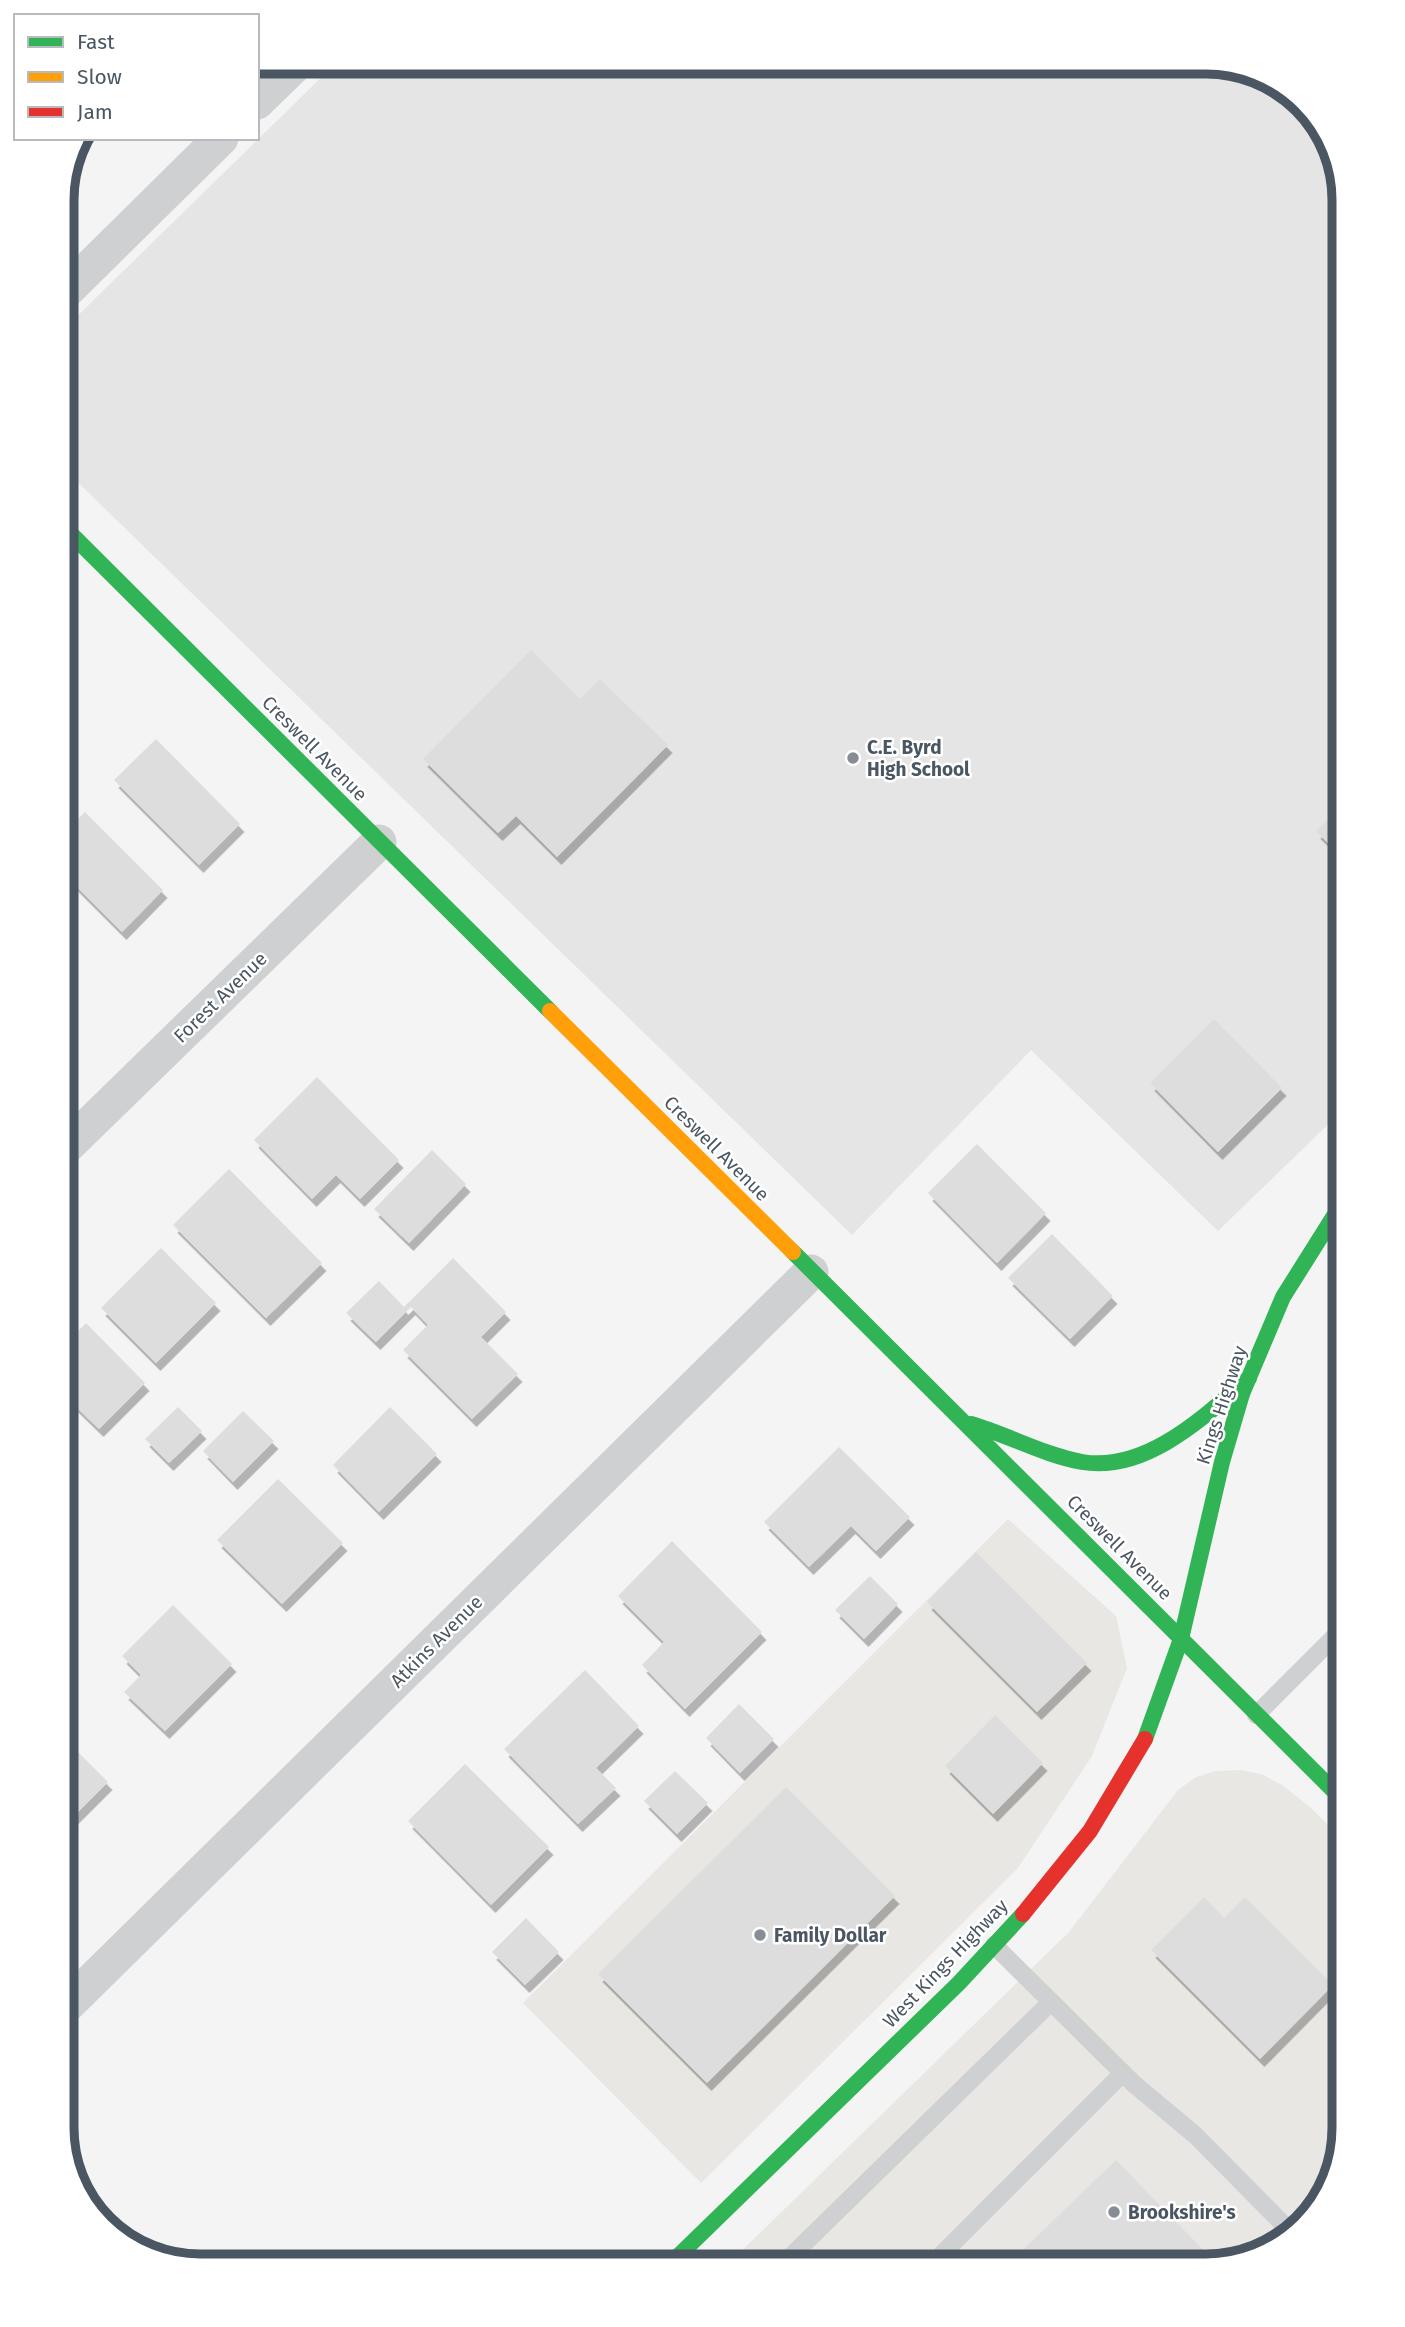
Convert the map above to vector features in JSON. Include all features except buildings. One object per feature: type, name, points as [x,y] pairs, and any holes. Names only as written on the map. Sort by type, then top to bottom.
[{"type":"street","points":[[259,100],[286,74]]},
{"type":"street","points":[[74,282],[219,140]]},
{"type":"street","name":"Creswell Avenue","points":[[74,537],[811,1272],[968,1423],[1332,1789]]},
{"type":"street","name":"Forest Avenue","points":[[74,1139],[379,842]]},
{"type":"street","name":"Kings Highway","points":[[1181,1639],[1222,1462],[1249,1378],[1283,1297],[1332,1219]]},
{"type":"street","name":"Atkins Avenue","points":[[74,1998],[811,1272]]},
{"type":"street","points":[[968,1423],[1087,1463],[1116,1462],[1168,1440],[1216,1407],[1249,1378]]},
{"type":"street","name":"West Kings Highway","points":[[681,2253],[1030,1907],[1090,1830],[1144,1741],[1181,1639]]},
{"type":"lane","points":[[1256,1715],[1332,1640]]},
{"type":"lane","points":[[994,1945],[1123,2074],[1195,2135],[1285,2225]]},
{"type":"lane","points":[[794,2254],[1051,2002]]},
{"type":"lane","points":[[942,2254],[1123,2074]]},
{"type":"shaded area","name":"C.E. Byrd High School","points":[[325,74],[1214,74],[1246,80],[1261,86],[1289,105],[1319,144],[1327,167],[1332,199],[1332,1121],[1218,1231],[1031,1050],[852,1235],[74,479],[74,319]]},
{"type":"shaded area","points":[[1008,1519],[1116,1616],[1127,1668],[1092,1756],[1018,1868],[701,2183],[523,2003]]},
{"type":"shaded area","points":[[1240,1770],[1261,1774],[1282,1785],[1332,1829],[1332,2128],[1325,2168],[1319,2183],[1300,2211],[1261,2241],[1238,2249],[1206,2254],[739,2254],[1069,1932],[1178,1790],[1196,1777],[1216,1771]]},
{"type":"traffic: fast","points":[[74,537],[550,1011]]},
{"type":"traffic: fast","points":[[1145,1739],[1181,1639],[1222,1462],[1242,1394],[1283,1297],[1332,1219]]},
{"type":"traffic: fast","points":[[793,1252],[1332,1789]]},
{"type":"traffic: fast","points":[[971,1424],[1068,1459],[1106,1463],[1129,1459],[1173,1438],[1249,1378]]},
{"type":"traffic: fast","points":[[681,2253],[959,1983],[1023,1914]]},
{"type":"traffic: slow","points":[[550,1011],[793,1252]]},
{"type":"traffic: jam","points":[[1023,1914],[1090,1831],[1145,1739]]},
{"type":"place","name":"C.E. Byrd High School","points":[[853,758]]},
{"type":"place","name":"Family Dollar","points":[[760,1935]]},
{"type":"place","name":"Brookshire's","points":[[1114,2212]]}]
